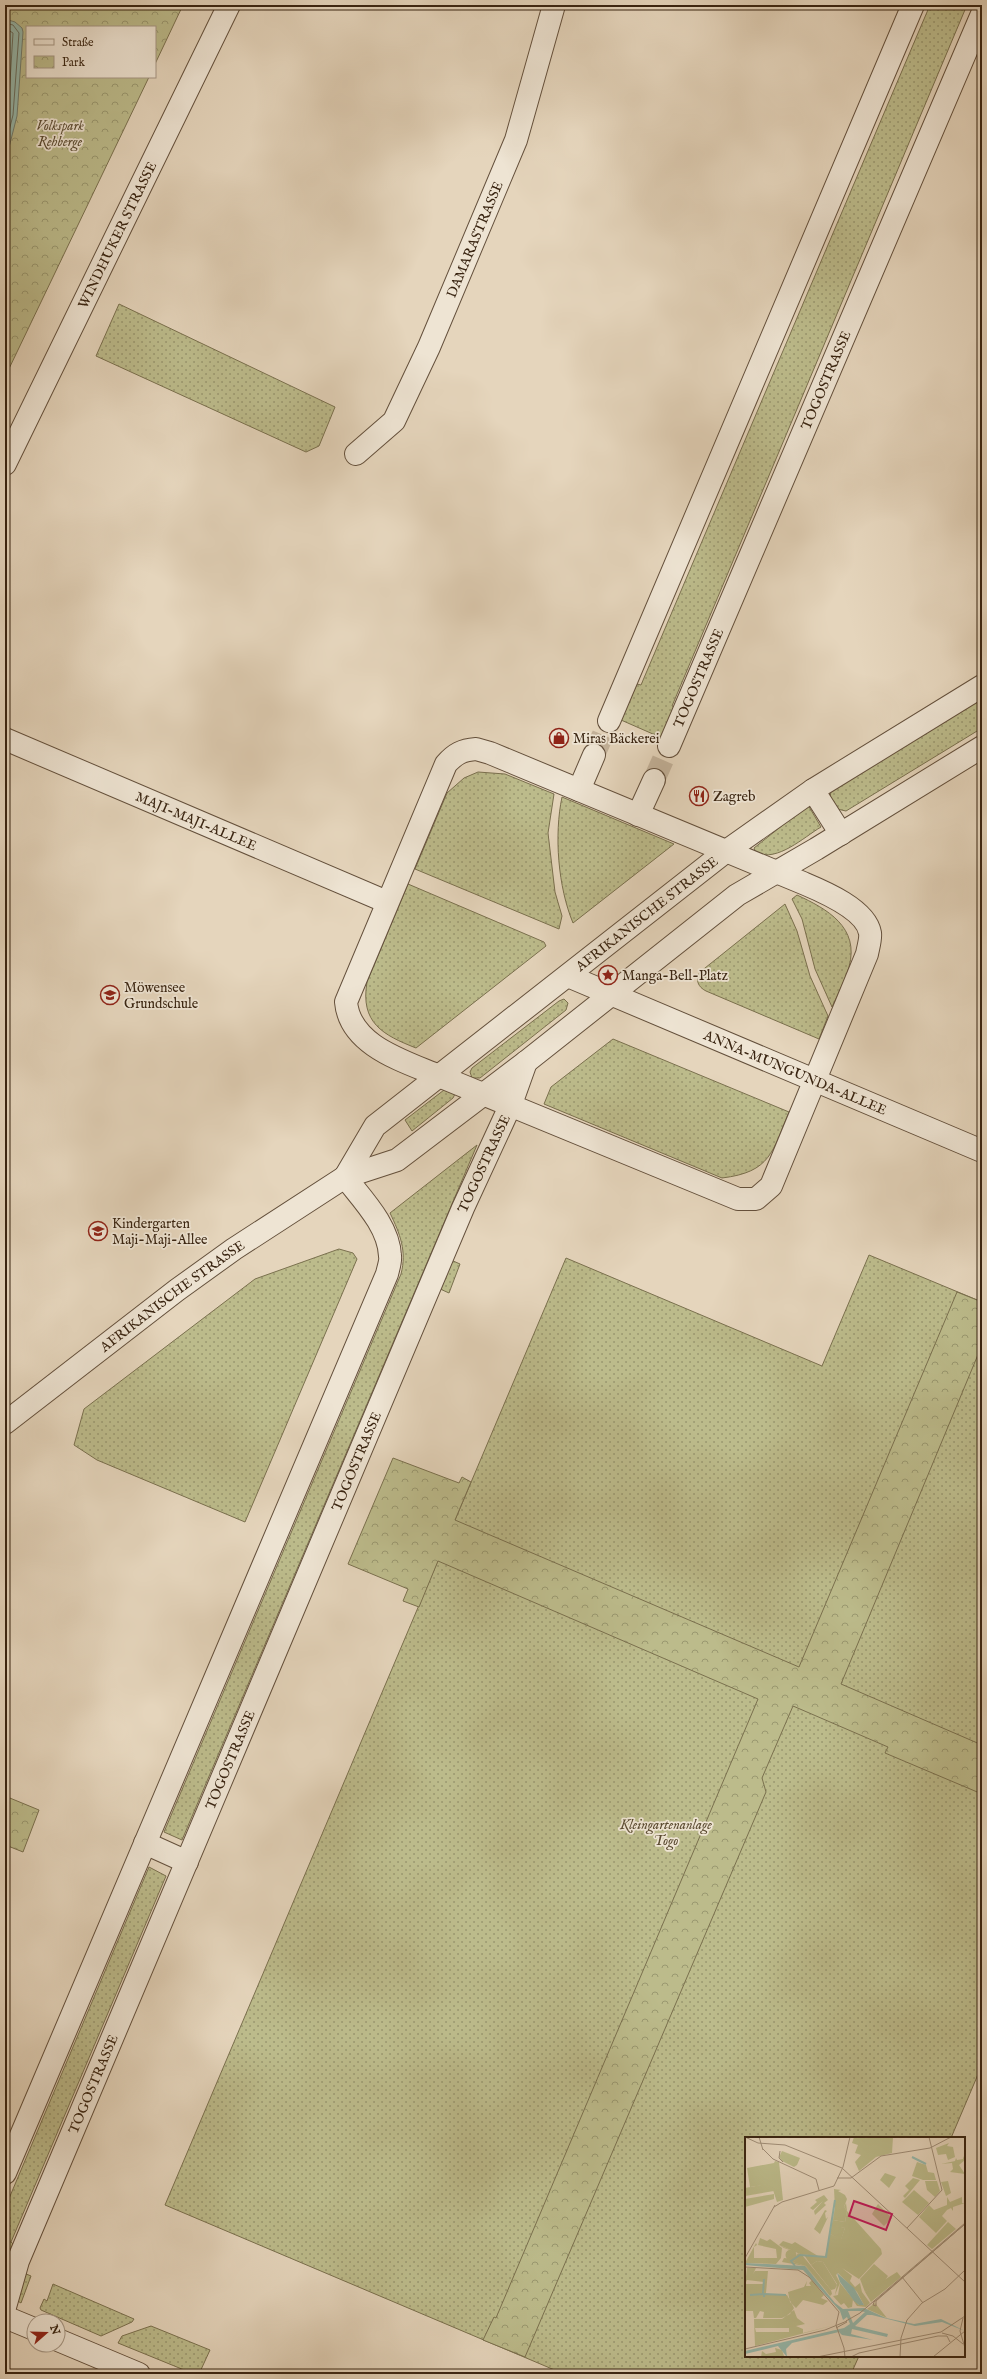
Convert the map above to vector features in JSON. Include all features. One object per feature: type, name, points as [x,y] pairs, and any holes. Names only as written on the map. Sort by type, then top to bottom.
[{"type":"street","name":"WINDHUKER STRASSE","points":[[5,464],[228,5]]},
{"type":"street","name":"DAMARASTRASSE","points":[[356,454],[394,421],[430,347],[516,140],[554,5]]},
{"type":"street","points":[[609,721],[913,5]]},
{"type":"street","name":"TOGOSTRASSE","points":[[669,746],[982,14]]},
{"type":"street","name":"AFRIKANISCHE STRASSE","points":[[345,1177],[375,1126],[725,852],[812,790],[982,686]]},
{"type":"street","name":"MAJI-MAJI-ALLEE","points":[[5,739],[387,902]]},
{"type":"street","name":"AFRIKANISCHE STRASSE","points":[[5,1423],[183,1285],[234,1249],[345,1177],[397,1160],[526,1062],[736,895],[777,872],[982,747]]},
{"type":"street","points":[[725,852],[490,753],[476,749],[466,750],[454,756],[446,764],[346,1002],[347,1014],[354,1027],[367,1041],[400,1059],[483,1095],[511,1104],[738,1199],[756,1199],[771,1186],[867,954],[870,933],[865,922],[857,912],[814,888],[777,872]]},
{"type":"street","points":[[579,790],[594,755]]},
{"type":"street","points":[[638,815],[654,780]]},
{"type":"street","points":[[812,790],[840,834]]},
{"type":"street","name":"AFRIKANISCHE STRASSE","points":[[725,852],[777,872]]},
{"type":"street","name":"AFRIKANISCHE STRASSE","points":[[568,976],[609,995]]},
{"type":"street","name":"ANNA-MUNGUNDA-ALLEE","points":[[609,995],[982,1151]]},
{"type":"street","name":"TOGOSTRASSE","points":[[5,2307],[18,2261],[188,1862],[463,1208],[511,1104],[526,1062]]},
{"type":"street","points":[[5,2173],[387,1274],[391,1256],[387,1240],[374,1216],[345,1177]]},
{"type":"street","points":[[146,1843],[188,1862]]},
{"type":"street","points":[[5,2317],[26,2326]]},
{"type":"street","points":[[66,2343],[139,2374]]},
{"type":"green space","name":"Volkspark Rehberge","points":[[5,5],[183,5],[156,62],[156,26],[26,26],[26,78],[149,78],[5,377]]},
{"type":"green space","points":[[930,5],[967,5],[672,706],[675,707],[662,738],[621,720],[637,684],[641,685]]},
{"type":"green space","points":[[119,304],[335,407],[319,446],[306,452],[96,356]]},
{"type":"green space","points":[[982,696],[982,728],[846,811],[837,809],[830,799],[831,790]]},
{"type":"green space","points":[[478,772],[505,774],[554,794],[548,833],[555,892],[562,916],[559,929],[415,869],[447,793],[464,778]]},
{"type":"green space","points":[[562,797],[674,844],[573,923],[564,893],[559,861],[558,828]]},
{"type":"green space","points":[[808,805],[821,827],[799,842],[782,851],[764,855],[756,853],[754,848]]},
{"type":"green space","points":[[408,884],[544,942],[546,946],[416,1048],[393,1038],[376,1026],[367,1008],[366,996],[367,982]]},
{"type":"green space","points":[[797,895],[830,913],[845,930],[850,941],[851,953],[849,967],[832,1007],[815,969],[802,919],[792,899]]},
{"type":"green space","points":[[785,904],[797,931],[810,976],[828,1016],[819,1039],[706,991],[698,983],[698,975],[700,972]]},
{"type":"green space","points":[[564,999],[568,1003],[566,1010],[480,1078],[472,1078],[470,1072],[472,1068],[559,1001]]},
{"type":"green space","points":[[613,1039],[789,1112],[768,1158],[751,1171],[722,1178],[544,1104],[551,1087]]},
{"type":"green space","points":[[444,1090],[455,1094],[453,1098],[412,1131],[405,1120]]},
{"type":"green space","points":[[477,1145],[182,1840],[164,1832],[401,1274],[403,1266],[402,1243],[390,1213]]},
{"type":"green space","points":[[339,1249],[353,1253],[357,1259],[245,1522],[97,1460],[74,1445],[84,1409],[255,1279]]},
{"type":"green space","name":"Kleingartenanlage Togo","points":[[869,1255],[982,1302],[982,2065],[951,2137],[745,2137],[745,2357],[859,2357],[851,2374],[564,2374],[165,2205],[566,1258],[822,1366]]},
{"type":"green space","points":[[451,1260],[460,1264],[449,1293],[438,1288]]},
{"type":"green space","points":[[957,1292],[982,1302],[982,1345],[841,1684],[982,1745],[982,1794],[885,1753],[888,1747],[793,1706],[762,1778],[766,1792],[525,2357],[483,2340],[494,2317],[496,2318],[758,1699],[438,1561],[419,1607],[403,1601],[408,1589],[348,1564],[393,1458],[459,1483],[462,1477],[471,1482],[455,1520],[799,1667]]},
{"type":"green space","points":[[5,1796],[39,1810],[23,1852],[8,1846],[5,1853]]},
{"type":"green space","points":[[149,1867],[166,1876],[11,2242],[17,2248],[16,2251],[5,2247],[5,2208]]},
{"type":"green space","points":[[19,2271],[31,2276],[21,2303],[16,2300]]},
{"type":"green space","points":[[53,2284],[134,2319],[132,2322],[101,2336],[66,2321],[66,2313],[48,2313],[41,2310],[40,2308],[44,2299],[47,2301]]},
{"type":"green space","points":[[151,2326],[210,2350],[199,2374],[194,2374],[118,2343],[122,2336]]},
{"type":"water","points":[[5,19],[15,22],[22,28],[23,32],[17,116],[5,163]]},
{"type":"tunnel","points":[[594,755],[609,721]]},
{"type":"tunnel","points":[[654,780],[669,746]]},
{"type":"place","name":"Miras Bäckerei","points":[[559,738]]},
{"type":"place","name":"Zagreb","points":[[699,796]]},
{"type":"place","name":"Manga-Bell-Platz","points":[[608,975]]},
{"type":"place","name":"Möwensee Grundschule","points":[[110,995]]},
{"type":"place","name":"Kindergarten Maji-Maji-Allee","points":[[98,1231]]}]
